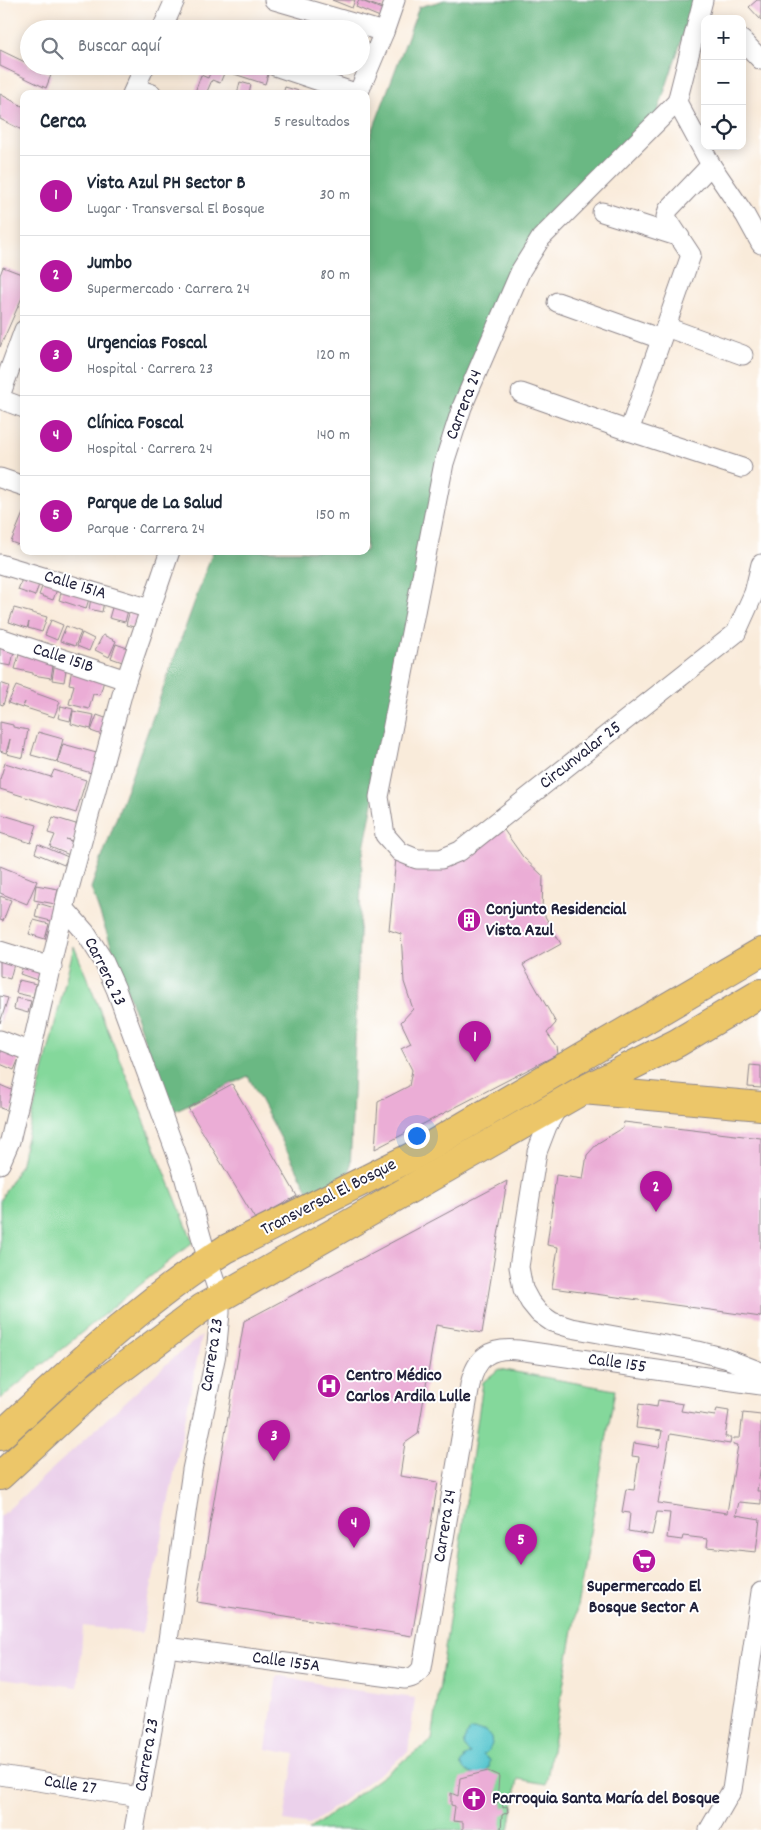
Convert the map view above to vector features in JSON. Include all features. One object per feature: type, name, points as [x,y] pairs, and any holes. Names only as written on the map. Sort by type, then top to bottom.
[{"type":"main road","name":"Transversal El Bosque","points":[[0,1436],[138,1313],[226,1249],[411,1157],[761,952]]},
{"type":"main road","name":"Transversal El Bosque","points":[[0,1476],[94,1389],[202,1308],[584,1090],[677,1044],[761,993]]},
{"type":"main road","points":[[584,1090],[761,1106]]},
{"type":"street","points":[[166,20],[175,0]]},
{"type":"street","points":[[274,0],[343,20]]},
{"type":"street","points":[[370,65],[395,0]]},
{"type":"street","points":[[703,0],[677,102],[711,165],[753,211],[761,244]]},
{"type":"street","points":[[370,28],[384,32]]},
{"type":"street","points":[[746,44],[761,60]]},
{"type":"street","points":[[140,90],[143,75]]},
{"type":"street","points":[[302,75],[346,90]]},
{"type":"street","points":[[360,90],[366,75]]},
{"type":"street","name":"Carrera 24","points":[[417,859],[400,852],[385,834],[380,797],[444,463],[462,407],[521,270],[541,238],[677,102]]},
{"type":"street","points":[[629,431],[691,255],[666,216],[668,210],[711,165]]},
{"type":"street","points":[[602,212],[680,237]]},
{"type":"street","points":[[557,302],[743,355]]},
{"type":"street","points":[[20,340],[0,397],[20,406]]},
{"type":"street","points":[[521,393],[742,468]]},
{"type":"street","points":[[0,478],[20,485]]},
{"type":"street","name":"Carrera 23","points":[[0,1164],[5,1139],[31,1052],[64,908],[126,680],[169,555]]},
{"type":"street","name":"Calle 151A","points":[[0,564],[150,609]]},
{"type":"street","name":"Circunvalar 25","points":[[417,859],[441,859],[460,851],[736,633],[754,593],[761,564]]},
{"type":"street","name":"Calle 151B","points":[[0,638],[126,680]]},
{"type":"street","name":"Carrera 23","points":[[64,908],[85,932],[103,960],[116,989],[182,1169],[220,1297],[216,1354],[192,1470],[167,1647],[134,1830]]},
{"type":"street","points":[[0,950],[52,967]]},
{"type":"street","points":[[0,1040],[31,1052]]},
{"type":"street","name":"Calle 155","points":[[559,1105],[547,1126],[537,1152],[519,1267],[523,1289],[530,1302],[539,1313],[552,1322],[571,1328],[698,1351],[725,1358],[761,1372]]},
{"type":"street","name":"Calle 155","points":[[478,1364],[494,1351],[504,1348],[761,1385]]},
{"type":"street","name":"Carrera 24","points":[[405,1679],[418,1675],[422,1668],[472,1374],[478,1364]]},
{"type":"street","points":[[709,1830],[732,1790],[761,1592]]},
{"type":"street","name":"Calle 155A","points":[[167,1647],[405,1679]]},
{"type":"street","name":"Calle 27","points":[[0,1775],[140,1798]]},
{"type":"shaded area","points":[[202,1335],[142,1633],[83,1626],[78,1687],[0,1678],[0,1517],[172,1359]]},
{"type":"shaded area","points":[[277,1675],[346,1689],[415,1698],[408,1752],[310,1825],[284,1821],[295,1754],[266,1749]]},
{"type":"green space","points":[[445,0],[695,0],[657,114],[518,258],[443,445],[362,859],[350,1172],[312,1198],[248,1076],[170,1113],[91,888],[212,555],[370,555],[370,137],[419,7]]},
{"type":"green space","points":[[74,946],[193,1242],[0,1399],[0,1200],[20,1166]]},
{"type":"green space","points":[[499,1369],[615,1390],[546,1784],[518,1779],[509,1830],[309,1830],[432,1740],[483,1382]]},
{"type":"water","points":[[471,1730],[485,1731],[491,1738],[492,1744],[483,1755],[490,1760],[489,1768],[485,1774],[471,1774],[461,1764],[465,1757],[470,1754],[464,1742]]},
{"type":"building","points":[[332,0],[355,0],[352,8]]},
{"type":"building","points":[[359,0],[389,12],[387,20],[356,7]]},
{"type":"building","points":[[366,0],[386,0],[383,8],[365,2]]},
{"type":"building","points":[[757,0],[761,0],[761,20],[749,7]]},
{"type":"building","points":[[0,50],[20,60],[20,75],[51,75],[46,88],[0,66]]},
{"type":"building","points":[[201,75],[208,78],[209,75],[223,75],[220,83],[212,80],[208,90],[196,90]]},
{"type":"building","points":[[237,75],[268,75],[265,84]]},
{"type":"building","points":[[240,82],[251,85],[250,90],[238,90]]},
{"type":"building","points":[[285,87],[296,90],[284,90]]},
{"type":"building","points":[[0,94],[20,105],[20,129],[0,119]]},
{"type":"building","points":[[3,267],[20,273],[20,302],[0,347],[0,275]]},
{"type":"building","points":[[20,521],[20,545],[11,542]]},
{"type":"building","points":[[24,573],[41,579],[35,596],[18,590]]},
{"type":"building","points":[[45,579],[59,584],[53,600],[39,595]]},
{"type":"building","points":[[63,586],[90,595],[86,609],[59,600]]},
{"type":"building","points":[[92,593],[105,596],[102,612],[89,609]]},
{"type":"building","points":[[114,601],[129,606],[125,622],[109,618]]},
{"type":"building","points":[[131,606],[147,610],[142,629],[126,625]]},
{"type":"building","points":[[14,608],[47,617],[42,632],[28,628],[29,622],[27,628],[9,622]]},
{"type":"building","points":[[51,620],[63,625],[57,640],[45,635]]},
{"type":"building","points":[[66,626],[81,632],[75,646],[60,641]]},
{"type":"building","points":[[82,633],[94,639],[89,651],[77,646]]},
{"type":"building","points":[[103,635],[116,641],[109,657],[95,650]]},
{"type":"building","points":[[0,644],[15,647],[11,666],[0,664]]},
{"type":"building","points":[[116,644],[133,650],[128,664],[111,658]]},
{"type":"building","points":[[20,651],[54,659],[51,678],[15,669]]},
{"type":"building","points":[[55,661],[67,664],[64,682],[52,680]]},
{"type":"building","points":[[72,669],[105,677],[100,695],[93,694],[89,709],[69,704],[74,685],[69,684]]},
{"type":"building","points":[[0,683],[9,686],[3,705],[0,704]]},
{"type":"building","points":[[16,686],[60,702],[54,717],[23,707],[25,702],[22,708],[8,703]]},
{"type":"building","points":[[61,706],[73,709],[70,721],[58,718]]},
{"type":"building","points":[[73,711],[94,715],[91,729],[71,724]]},
{"type":"building","points":[[97,715],[108,719],[102,735],[91,731]]},
{"type":"building","points":[[0,722],[28,730],[23,758],[7,754],[10,739],[6,753],[0,751]]},
{"type":"building","points":[[38,732],[63,739],[57,762],[31,755]]},
{"type":"building","points":[[63,744],[104,755],[98,775],[57,763]]},
{"type":"building","points":[[5,763],[51,777],[54,770],[86,780],[76,813],[0,789],[0,779]]},
{"type":"building","points":[[0,814],[37,825],[31,843],[0,833]]},
{"type":"building","points":[[53,817],[79,825],[73,841],[66,839],[77,844],[72,856],[50,847],[55,835],[48,833]]},
{"type":"building","points":[[499,823],[523,857],[543,876],[542,911],[561,944],[523,965],[556,1023],[547,1033],[557,1047],[558,1054],[375,1149],[378,1102],[409,1086],[412,1070],[401,1048],[411,1043],[401,1022],[413,1009],[404,982],[401,934],[389,930],[396,858],[450,863]]},
{"type":"building","points":[[38,844],[68,857],[64,865],[35,853]]},
{"type":"building","points":[[0,866],[37,881],[27,904],[0,893]]},
{"type":"building","points":[[36,885],[58,889],[55,904],[34,900]]},
{"type":"building","points":[[0,896],[11,900],[3,921],[0,920]]},
{"type":"building","points":[[38,903],[58,909],[55,922],[35,917]]},
{"type":"building","points":[[34,920],[49,924],[45,939],[29,934]]},
{"type":"building","points":[[0,957],[15,960],[10,979],[0,976]]},
{"type":"building","points":[[25,961],[42,968],[37,980],[20,974]]},
{"type":"building","points":[[19,980],[36,984],[33,997],[16,993]]},
{"type":"building","points":[[0,996],[8,998],[0,1023]]},
{"type":"building","points":[[16,998],[31,1001],[28,1013],[14,1009]]},
{"type":"building","points":[[0,1047],[20,1056],[14,1070],[0,1064]]},
{"type":"building","points":[[750,1065],[761,1066],[761,1088],[748,1087]]},
{"type":"building","points":[[232,1084],[297,1196],[255,1219],[188,1108]]},
{"type":"building","points":[[0,1085],[19,1093],[12,1112],[0,1108]]},
{"type":"building","points":[[624,1122],[761,1138],[761,1317],[552,1288],[558,1247],[547,1245],[556,1175],[583,1179],[587,1155],[598,1143],[623,1128]]},
{"type":"building","name":"Centro Médico Carlos Ardila Lulle","points":[[507,1181],[482,1333],[436,1325],[418,1434],[405,1443],[400,1476],[438,1482],[412,1636],[197,1602],[244,1321]]},
{"type":"building","points":[[658,1400],[683,1404],[681,1411],[715,1416],[717,1409],[729,1411],[725,1437],[731,1437],[730,1444],[670,1434],[658,1503],[727,1513],[738,1445],[733,1444],[734,1438],[740,1438],[743,1413],[761,1415],[761,1466],[757,1491],[761,1491],[761,1504],[739,1502],[736,1515],[760,1519],[756,1552],[707,1547],[708,1539],[683,1536],[682,1540],[667,1538],[670,1513],[657,1512],[652,1535],[628,1531],[630,1513],[622,1512],[626,1489],[634,1490],[639,1457],[632,1456],[634,1443],[659,1447],[662,1431],[636,1428],[639,1404],[657,1407]]},
{"type":"building","name":"Parroquia Santa María del Bosque","points":[[488,1771],[499,1776],[497,1802],[502,1801],[503,1808],[507,1806],[508,1812],[502,1815],[501,1830],[463,1830],[463,1822],[453,1821],[455,1806],[451,1805],[451,1793],[458,1796],[460,1778]]},
{"type":"place","name":"Conjunto Residencial Vista Azul","points":[[469,920]]},
{"type":"place","name":"Vista Azul PH Sector B","points":[[475,1062]]},
{"type":"place","name":"Jumbo","points":[[656,1212]]},
{"type":"place","name":"Centro Médico Carlos Ardila Lulle","points":[[329,1386]]},
{"type":"place","name":"Urgencias Foscal","points":[[274,1461]]},
{"type":"place","name":"Clínica Foscal","points":[[354,1548]]},
{"type":"place","name":"Supermercado El Bosque Sector A","points":[[644,1561]]},
{"type":"place","name":"Parque de La Salud","points":[[521,1565]]},
{"type":"place","name":"Parroquia Santa María del Bosque","points":[[474,1799]]}]
